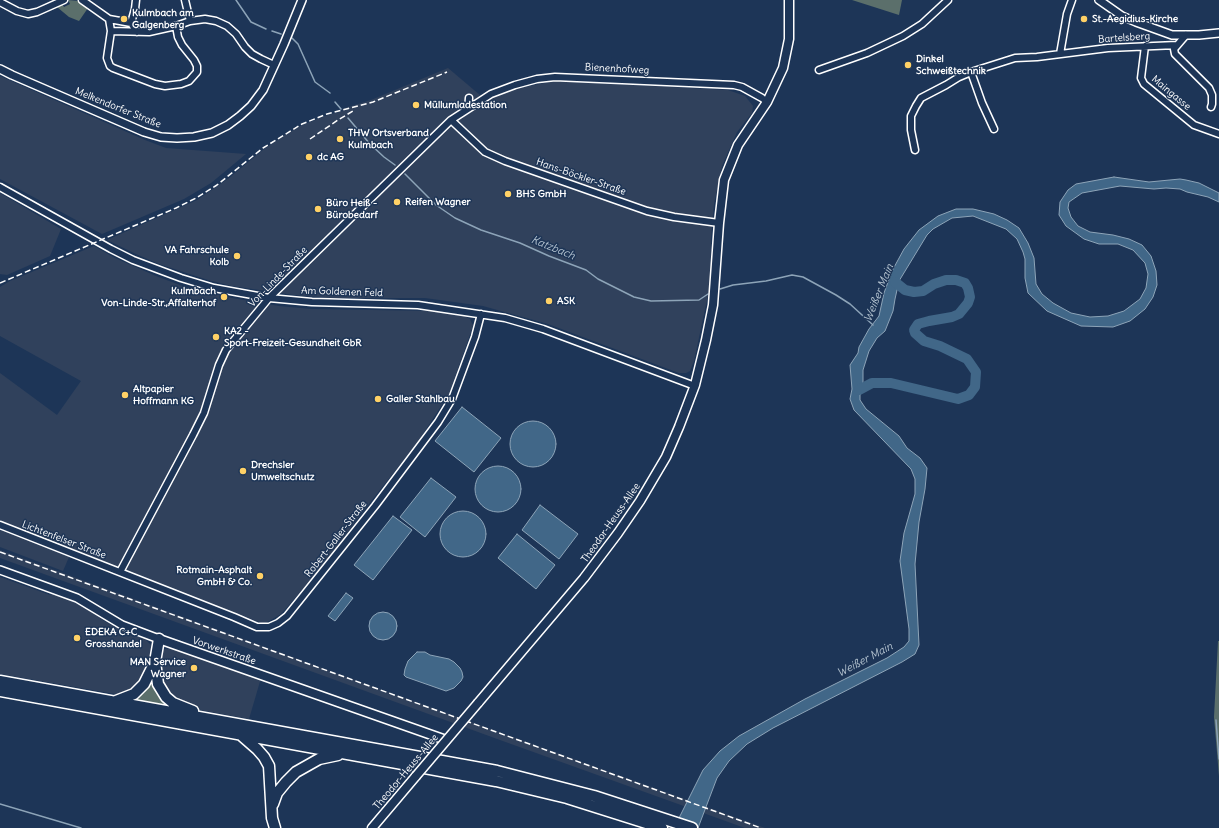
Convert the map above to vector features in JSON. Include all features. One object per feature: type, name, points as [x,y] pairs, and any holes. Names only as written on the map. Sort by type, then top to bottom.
[{"type":"highway","points":[[115,702],[130,697],[140,690],[154,662],[159,639]]},
{"type":"highway","points":[[154,662],[158,684],[166,697],[173,703],[211,719]]},
{"type":"highway","points":[[0,681],[211,719],[594,796],[638,815],[662,828]]},
{"type":"highway","points":[[0,691],[343,753],[501,777],[592,806],[670,820],[692,828]]},
{"type":"highway","points":[[239,734],[264,756],[269,766],[272,818],[275,828]]},
{"type":"highway","points":[[272,806],[277,793],[296,772],[319,759],[343,753]]},
{"type":"main road","name":"Theodor-Heuss-Allee","points":[[372,828],[584,578],[640,501],[666,457],[695,386],[703,354],[713,305],[719,223],[724,180],[733,157],[748,129],[767,102],[783,68],[787,53],[790,25],[789,0]]},
{"type":"main road","name":"Vorwerkstraße","points":[[159,639],[446,740]]},
{"type":"street","points":[[0,2],[17,11],[28,14],[37,12],[64,0]]},
{"type":"street","points":[[82,0],[109,19],[132,23]]},
{"type":"street","points":[[136,0],[132,23],[137,32]]},
{"type":"street","points":[[185,0],[190,21]]},
{"type":"street","name":"Melkendorfer Straße","points":[[0,69],[12,76],[144,132],[177,138],[194,137],[212,133],[228,126],[252,106],[263,90],[302,0]]},
{"type":"street","points":[[819,70],[867,53],[904,36],[922,24],[948,0]]},
{"type":"street","points":[[1060,54],[1067,14],[1072,0]]},
{"type":"street","points":[[1099,0],[1122,16],[1172,35],[1219,33]]},
{"type":"street","points":[[109,19],[111,31],[107,58],[110,66],[155,84],[172,86],[189,81],[197,72],[197,66],[180,41],[176,26]]},
{"type":"street","points":[[111,31],[149,32],[176,26],[190,21],[205,19],[216,21],[227,26],[236,34],[252,54],[274,65]]},
{"type":"street","points":[[1186,35],[1174,49],[1175,54],[1209,88],[1212,95],[1212,105]]},
{"type":"street","name":"Bartelsberg","points":[[915,150],[910,130],[911,116],[921,98],[971,72],[1016,58],[1037,57],[1108,48],[1177,45]]},
{"type":"street","name":"Maingasse","points":[[1145,46],[1141,78],[1144,84],[1194,125],[1219,134]]},
{"type":"street","points":[[971,72],[982,103],[994,129]]},
{"type":"street","name":"Bienenhofweg","points":[[468,109],[491,94],[515,85],[537,79],[555,77],[734,85],[742,87],[767,102]]},
{"type":"street","points":[[468,109],[469,98]]},
{"type":"street","name":"Von-Linde-Straße","points":[[120,572],[204,412],[219,365],[226,350],[269,298],[451,120],[468,109]]},
{"type":"street","name":"Hans-Böckler-Straße","points":[[451,120],[485,152],[505,161],[647,211],[674,217],[719,223]]},
{"type":"street","name":"Am Goldenen Feld","points":[[0,187],[111,249],[146,265],[214,288],[269,298],[312,302],[418,305],[505,318],[543,329],[695,386]]},
{"type":"street","name":"Robert-Galler-Straße","points":[[120,572],[257,627],[269,627],[278,623],[287,616],[332,560],[438,422],[452,399],[475,337],[481,314]]},
{"type":"street","name":"Lichtenfelser Straße","points":[[0,525],[120,572]]},
{"type":"street","name":"Vorwerkstraße","points":[[0,570],[77,598],[122,625],[159,639]]},
{"type":"shaded area","points":[[448,68],[487,101],[514,89],[555,81],[728,90],[745,96],[753,106],[752,113],[737,132],[722,166],[714,204],[711,238],[710,286],[694,361],[690,371],[686,373],[679,373],[548,324],[483,306],[425,298],[331,298],[294,295],[232,286],[159,264],[107,240],[197,200],[229,178],[264,149],[302,125],[343,111],[342,109],[371,100]]},
{"type":"shaded area","points":[[0,76],[166,148],[246,154],[211,183],[184,199],[102,234],[0,179]]},
{"type":"shaded area","points":[[1114,177],[1149,182],[1180,179],[1199,183],[1219,193],[1219,202],[1208,197],[1180,189],[1154,189],[1120,186],[1082,193],[1069,202],[1068,208],[1071,217],[1078,226],[1090,232],[1129,239],[1142,245],[1151,256],[1156,271],[1157,285],[1153,297],[1145,309],[1130,321],[1113,327],[1081,326],[1047,311],[1028,293],[1023,252],[1017,239],[1006,229],[973,216],[952,218],[933,229],[927,235],[899,281],[893,311],[885,331],[877,338],[869,351],[863,370],[863,392],[860,395],[860,400],[866,409],[899,436],[907,448],[920,458],[927,468],[919,522],[915,564],[919,645],[915,654],[902,662],[773,728],[747,744],[729,761],[717,778],[698,828],[674,828],[703,770],[720,751],[739,736],[805,699],[887,658],[904,647],[909,641],[909,629],[900,561],[904,533],[915,494],[915,479],[911,469],[854,410],[850,399],[852,389],[850,365],[858,353],[859,347],[869,329],[879,316],[884,293],[892,271],[904,249],[919,230],[938,216],[956,209],[973,209],[994,214],[1019,228],[1028,243],[1034,258],[1036,284],[1042,294],[1053,303],[1071,313],[1090,317],[1108,316],[1124,311],[1140,299],[1146,288],[1148,274],[1145,263],[1133,250],[1118,244],[1099,244],[1084,239],[1066,226],[1059,215],[1060,202],[1068,190],[1076,184]]},
{"type":"shaded area","points":[[0,193],[61,229],[50,256],[7,275],[0,274]]},
{"type":"shaded area","points":[[94,246],[115,258],[185,287],[232,298],[279,306],[311,309],[435,311],[464,316],[470,319],[473,326],[449,394],[417,443],[316,574],[281,614],[264,624],[0,520],[0,373],[57,415],[81,381],[0,336],[0,287],[10,281]]},
{"type":"shaded area","points":[[462,407],[501,438],[474,472],[435,441]]},
{"type":"shaded area","points":[[533,421],[546,425],[552,431],[556,444],[552,457],[546,463],[533,467],[520,463],[514,457],[510,444],[514,431],[520,425]]},
{"type":"shaded area","points":[[498,466],[511,470],[517,476],[521,489],[517,502],[511,508],[498,512],[485,508],[479,502],[475,489],[479,476],[485,470]]},
{"type":"shaded area","points":[[431,478],[456,497],[425,537],[400,517]]},
{"type":"shaded area","points":[[540,505],[578,534],[559,559],[522,530]]},
{"type":"shaded area","points":[[468,511],[480,517],[485,525],[485,543],[480,551],[472,556],[458,557],[446,551],[441,543],[440,529],[446,517],[454,512]]},
{"type":"shaded area","points":[[393,516],[412,530],[373,580],[354,565]]},
{"type":"shaded area","points":[[0,530],[69,557],[63,571],[0,547]]},
{"type":"shaded area","points":[[517,534],[555,565],[536,589],[498,558]]},
{"type":"shaded area","points":[[0,550],[765,828],[745,828],[500,740],[0,558]]},
{"type":"shaded area","points":[[0,577],[50,595],[54,593],[87,609],[104,621],[126,632],[145,639],[151,645],[150,656],[152,657],[147,673],[137,689],[121,695],[0,674]]},
{"type":"shaded area","points":[[346,593],[353,598],[335,621],[328,616]]},
{"type":"shaded area","points":[[383,612],[389,613],[393,616],[396,620],[396,632],[393,636],[389,639],[383,640],[377,639],[373,636],[370,632],[369,626],[370,620],[373,616],[377,613]]},
{"type":"shaded area","points":[[175,648],[261,678],[249,719],[195,709],[175,701],[158,679],[161,652],[165,649]]},
{"type":"shaded area","points":[[417,652],[425,652],[430,655],[449,659],[454,662],[462,672],[463,677],[461,681],[454,688],[446,691],[406,677],[404,675],[408,661]]},
{"type":"green space","points":[[68,0],[79,1],[88,8],[79,21],[69,17],[57,7],[62,4],[64,7],[70,4]]},
{"type":"green space","points":[[852,0],[902,0],[899,15]]},
{"type":"green space","points":[[1219,641],[1219,776],[1214,717]]},
{"type":"green space","points":[[151,677],[178,709],[128,699]]},
{"type":"waterway","name":"Katzbach","points":[[236,0],[251,22],[266,29]]},
{"type":"waterway","name":"Katzbach","points":[[272,31],[281,34]]},
{"type":"waterway","name":"Katzbach","points":[[292,38],[298,44],[315,82],[330,93]]},
{"type":"waterway","name":"Katzbach","points":[[335,102],[341,109]]},
{"type":"waterway","name":"Katzbach","points":[[348,118],[370,144],[395,165]]},
{"type":"waterway","name":"Katzbach","points":[[405,174],[436,205],[455,218],[481,230],[520,243],[586,270],[598,279],[634,297],[651,301],[699,300],[708,294]]},
{"type":"waterway","name":"Katzbach","points":[[720,289],[733,285],[766,281],[792,275],[803,277],[850,304],[873,325]]},
{"type":"waterway","name":"Weißer Main","points":[[859,390],[872,383],[891,383],[958,399],[969,395],[975,387],[976,372],[967,359],[940,346],[924,341],[915,333],[914,330],[918,324],[952,317],[959,314],[968,303],[970,297],[965,283],[956,280],[946,280],[934,284],[923,291],[914,292],[905,290],[895,282]]},
{"type":"waterway","points":[[1216,720],[1219,759]]},
{"type":"waterway","points":[[0,804],[81,828]]},
{"type":"railway","points":[[0,283],[176,208],[196,198],[217,185],[263,148],[302,124],[327,114],[373,102],[447,72]]},
{"type":"railway","points":[[310,139],[353,111]]},
{"type":"railway","points":[[0,552],[761,828]]},
{"type":"place","name":"Kulmbach am Galgenberg","points":[[124,19]]},
{"type":"place","name":"St.-Aegidius-Kirche","points":[[1084,19]]},
{"type":"place","name":"Dinkel Schweißtechnik","points":[[908,65]]},
{"type":"place","name":"Müllumladestation","points":[[416,105]]},
{"type":"place","name":"THW Ortsverband Kulmbach","points":[[340,139]]},
{"type":"place","name":"dc AG","points":[[309,157]]},
{"type":"place","name":"BHS GmbH","points":[[508,194]]},
{"type":"place","name":"Reifen Wagner","points":[[397,202]]},
{"type":"place","name":"Büro Heiß - Bürobedarf","points":[[318,209]]},
{"type":"place","name":"VA Fahrschule Kolb","points":[[237,256]]},
{"type":"place","name":"Kulmbach Von-Linde-Str.,Affalterhof","points":[[224,297]]},
{"type":"place","name":"ASK","points":[[549,301]]},
{"type":"place","name":"KA2 - Sport-Freizeit-Gesundheit GbR","points":[[216,337]]},
{"type":"place","name":"Altpapier Hoffmann KG","points":[[125,395]]},
{"type":"place","name":"Galler Stahlbau","points":[[378,399]]},
{"type":"place","name":"Drechsler Umweltschutz","points":[[243,471]]},
{"type":"place","name":"Rotmain-Asphalt GmbH & Co.","points":[[260,576]]},
{"type":"place","name":"EDEKA C+C Grosshandel","points":[[77,638]]},
{"type":"place","name":"MAN Service Wagner","points":[[194,668]]}]
